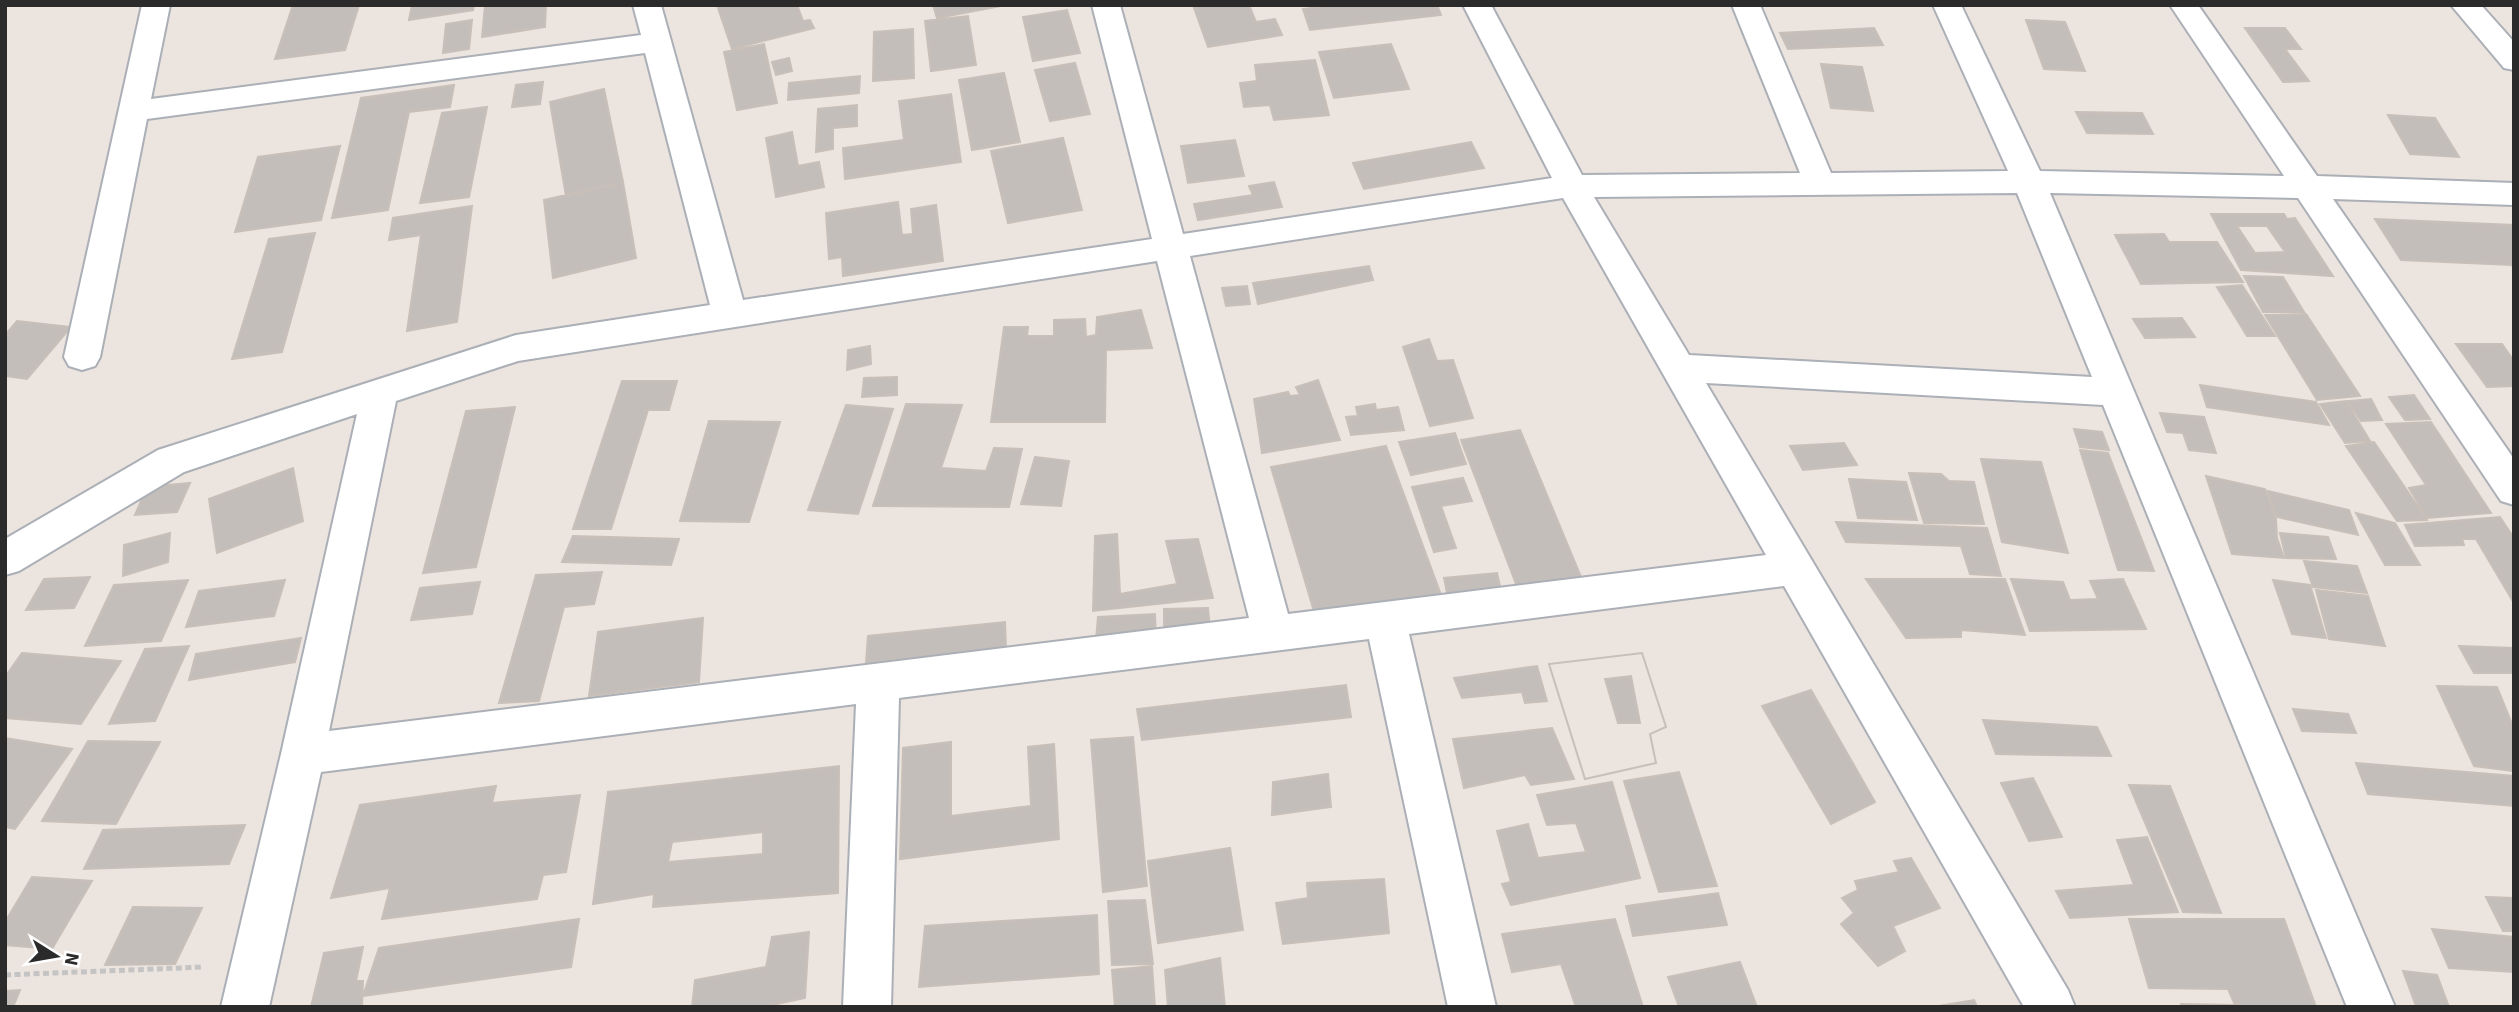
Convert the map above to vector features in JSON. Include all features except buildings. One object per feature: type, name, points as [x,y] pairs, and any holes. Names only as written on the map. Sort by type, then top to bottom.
[{"type":"street","points":[[82,357],[156,5]]},
{"type":"street","points":[[647,5],[730,314]]},
{"type":"street","points":[[1105,5],[1273,634]]},
{"type":"street","points":[[1477,5],[1572,187],[2051,1007]]},
{"type":"street","points":[[1746,5],[1819,184]]},
{"type":"street","points":[[1947,5],[2029,182],[2371,1007]]},
{"type":"street","points":[[2184,5],[2514,491]]},
{"type":"street","points":[[2466,5],[2514,61]]},
{"type":"street","points":[[133,111],[657,42]]},
{"type":"street","points":[[5,559],[171,461],[516,348],[1572,187],[2029,182],[2514,194]]},
{"type":"street","points":[[1678,368],[2116,392]]},
{"type":"street","points":[[245,1007],[303,754],[380,393]]},
{"type":"street","points":[[303,754],[1796,568]]},
{"type":"street","points":[[1385,620],[1472,1007]]},
{"type":"street","points":[[867,1007],[878,683]]},
{"type":"path","points":[[5,975],[254,965]]}]
